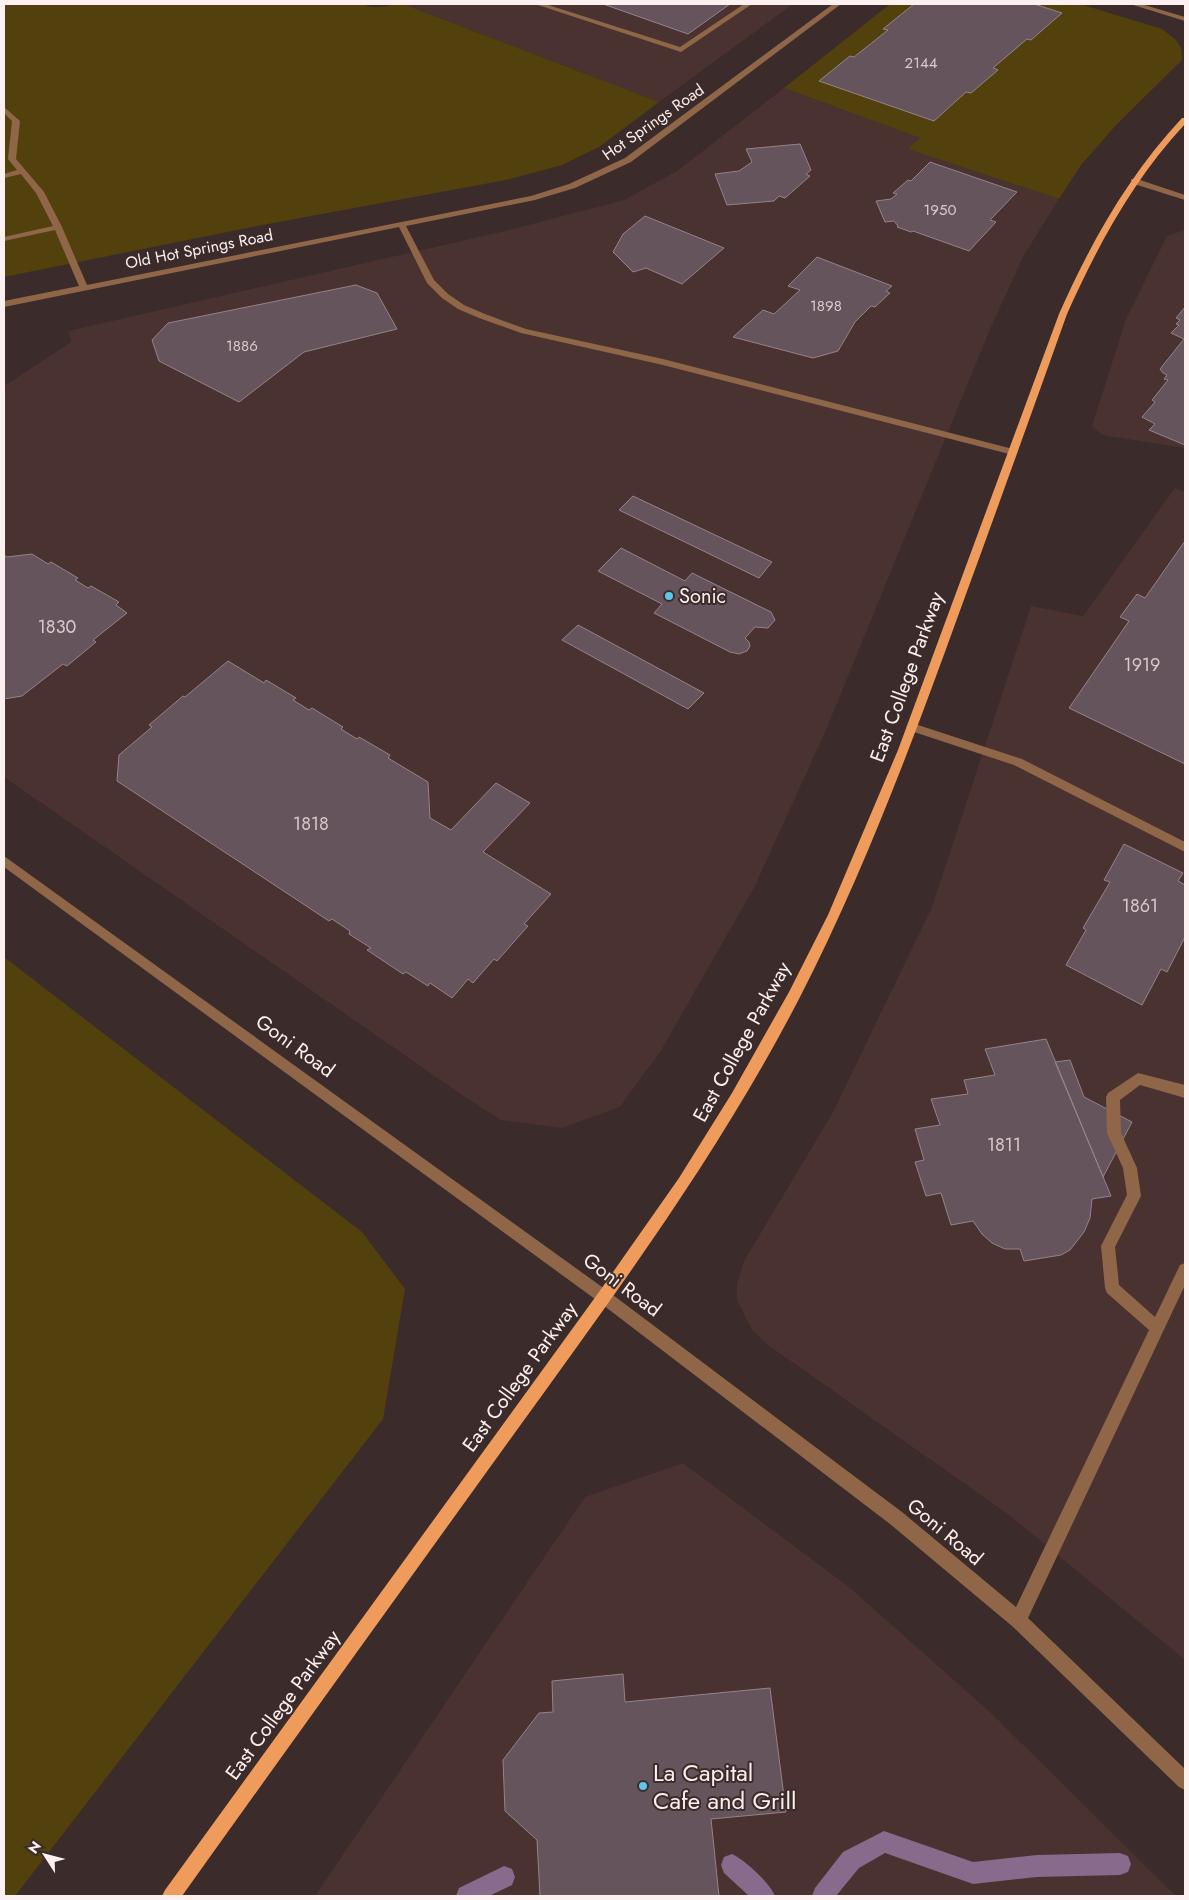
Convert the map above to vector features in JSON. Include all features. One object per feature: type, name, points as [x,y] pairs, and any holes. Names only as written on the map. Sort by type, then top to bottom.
[{"type":"main road","name":"East College Parkway","points":[[171,1896],[604,1297],[684,1183],[737,1097],[794,996],[834,916],[876,820],[912,727],[1063,314],[1086,262],[1112,215],[1134,181],[1185,120]]},
{"type":"street","points":[[539,4],[681,50],[748,4]]},
{"type":"street","name":"Hot Springs Road","points":[[401,224],[532,198],[572,186],[607,171],[646,148],[837,4]]},
{"type":"street","points":[[1135,4],[1185,19]]},
{"type":"street","points":[[4,109],[16,121],[12,159],[21,172],[40,192],[58,227],[84,287]]},
{"type":"street","points":[[4,176],[21,172]]},
{"type":"street","points":[[1134,181],[1185,198]]},
{"type":"street","points":[[401,224],[430,281],[445,296],[461,307],[482,316],[524,331],[663,362],[1013,452]]},
{"type":"street","name":"Old Hot Springs Road","points":[[4,304],[401,224]]},
{"type":"street","points":[[4,239],[58,227]]},
{"type":"street","points":[[912,727],[1018,762],[1185,847]]},
{"type":"street","name":"Goni Road","points":[[4,861],[604,1297],[896,1518],[1018,1620],[1185,1780]]},
{"type":"street","points":[[1157,1328],[1112,1288],[1108,1246],[1134,1196],[1130,1168],[1114,1133],[1113,1097],[1138,1079],[1185,1092]]},
{"type":"street","points":[[1018,1620],[1185,1270]]},
{"type":"shaded area","points":[[4,4],[362,4],[379,7],[403,4],[659,102],[599,147],[562,165],[506,180],[257,226],[4,277]]},
{"type":"shaded area","points":[[403,4],[793,4],[659,102]]},
{"type":"shaded area","points":[[890,4],[1080,4],[1162,29],[1175,39],[1181,47],[1182,60],[1117,124],[1081,165],[1059,199],[908,149],[920,138],[784,88]]},
{"type":"shaded area","points":[[784,88],[920,138],[909,149],[1059,199],[1023,257],[991,327],[826,730],[755,886],[662,1049],[620,1107],[562,1128],[501,1120],[462,1095],[4,777],[4,386],[71,342],[68,331],[509,230],[624,200],[677,171]]},
{"type":"shaded area","points":[[1185,230],[1185,448],[1102,435],[1092,426],[1126,319],[1167,236]]},
{"type":"shaded area","points":[[1175,488],[1185,492],[1185,1660],[1009,1515],[768,1345],[752,1330],[737,1300],[737,1283],[744,1261],[833,1112],[932,907],[1031,606],[1083,616]]},
{"type":"shaded area","points":[[4,957],[362,1232],[405,1289],[383,1419],[15,1896],[4,1896]]},
{"type":"shaded area","points":[[683,1463],[849,1587],[991,1713],[1176,1896],[315,1896],[585,1497]]},
{"type":"building","points":[[603,4],[730,4],[688,34]]},
{"type":"building","points":[[914,4],[1034,4],[1062,13],[1031,40],[1027,39],[993,68],[998,70],[971,93],[966,92],[934,121],[819,81],[850,56],[854,57],[888,30],[883,29]]},
{"type":"building","points":[[800,144],[811,170],[806,174],[810,176],[785,198],[779,196],[774,201],[727,205],[715,174],[739,171],[752,162],[746,149]]},
{"type":"building","points":[[930,162],[1017,192],[990,220],[996,222],[969,251],[897,227],[894,221],[885,222],[876,201],[891,199],[897,194],[893,193],[908,180],[911,181]]},
{"type":"building","points":[[645,216],[724,248],[682,284],[646,268],[633,272],[613,252],[623,234]]},
{"type":"building","points":[[817,257],[892,286],[886,291],[890,293],[875,307],[871,306],[855,322],[838,351],[813,358],[733,337],[763,310],[774,314],[800,290],[788,286]]},
{"type":"building","points":[[356,285],[377,293],[397,329],[304,352],[239,402],[159,361],[152,340],[168,323]]},
{"type":"building","points":[[1185,307],[1185,445],[1149,430],[1155,424],[1142,417],[1155,402],[1152,400],[1168,380],[1164,379],[1167,375],[1160,369],[1184,339],[1171,333],[1179,325],[1176,324],[1180,320],[1176,318]]},
{"type":"building","points":[[633,496],[772,562],[759,578],[619,510]]},
{"type":"building","points":[[1185,541],[1185,764],[1069,708],[1129,621],[1120,617],[1137,594],[1145,598]]},
{"type":"building","points":[[621,548],[685,581],[692,573],[771,612],[775,620],[768,628],[755,627],[745,638],[750,646],[747,651],[739,654],[730,652],[654,613],[662,604],[598,571]]},
{"type":"building","points":[[32,554],[48,564],[51,562],[78,578],[75,580],[88,588],[91,586],[119,602],[116,605],[127,613],[93,640],[96,642],[67,666],[63,664],[22,696],[4,699],[4,555],[7,557]]},
{"type":"building","points":[[578,625],[704,693],[688,709],[562,640]]},
{"type":"building","points":[[228,661],[264,683],[266,680],[296,698],[293,700],[309,710],[312,708],[343,727],[341,729],[357,739],[359,737],[390,755],[388,758],[428,782],[430,818],[451,830],[496,783],[530,803],[483,852],[551,894],[524,924],[528,926],[497,961],[494,959],[473,983],[468,979],[452,998],[430,983],[428,986],[406,972],[403,974],[367,950],[371,948],[349,934],[350,931],[332,919],[329,921],[117,781],[119,755],[152,727],[149,725]]},
{"type":"building","points":[[1124,844],[1183,873],[1178,881],[1185,885],[1185,937],[1167,972],[1161,969],[1142,1005],[1066,965],[1086,930],[1083,928],[1110,882],[1104,880]]},
{"type":"building","points":[[1046,1039],[1111,1196],[1092,1199],[1090,1218],[1084,1232],[1070,1250],[1061,1255],[1024,1261],[1020,1249],[1005,1249],[992,1243],[982,1234],[973,1221],[951,1225],[941,1193],[926,1196],[915,1162],[924,1160],[915,1129],[940,1125],[931,1099],[968,1094],[964,1080],[995,1075],[985,1049]]},
{"type":"building","points":[[1070,1060],[1084,1097],[1132,1122],[1103,1177],[1055,1062]]},
{"type":"building","name":"La Capital Cafe and Grill","points":[[623,1674],[625,1702],[770,1688],[786,1812],[711,1819],[719,1896],[540,1896],[537,1840],[505,1811],[503,1760],[539,1713],[553,1712],[552,1681]]},
{"type":"waterway","points":[[823,1896],[851,1860],[884,1842],[973,1873],[1037,1866],[1120,1864]]},
{"type":"waterway","points":[[732,1865],[764,1896]]},
{"type":"waterway","points":[[467,1896],[504,1877]]},
{"type":"place","name":"Sonic","points":[[669,596]]},
{"type":"place","name":"La Capital Cafe and Grill","points":[[643,1786]]}]
